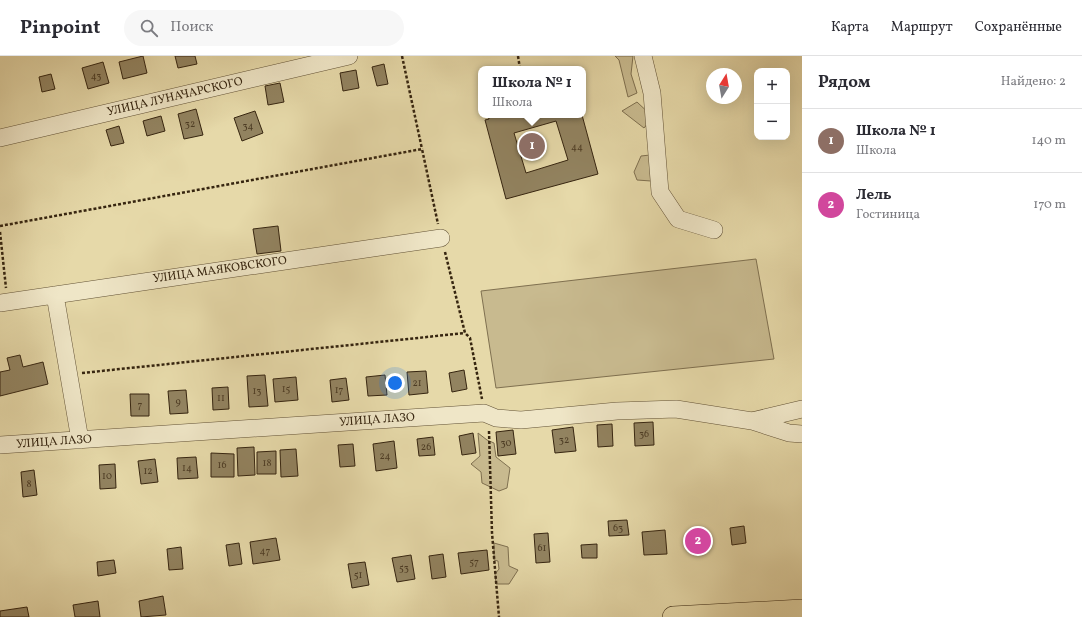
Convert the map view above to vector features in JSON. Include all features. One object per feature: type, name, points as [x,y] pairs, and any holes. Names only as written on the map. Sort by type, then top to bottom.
[{"type":"main road","points":[[673,617],[802,610]]},
{"type":"street","name":"УЛИЦА ЛУНАЧАРСКОГО","points":[[0,138],[349,56]]},
{"type":"street","points":[[643,56],[652,94],[660,192],[678,219],[714,230]]},
{"type":"street","name":"УЛИЦА МАЯКОВСКОГО","points":[[4,303],[441,238]]},
{"type":"street","points":[[55,295],[80,440]]},
{"type":"street","name":"УЛИЦА ЛАЗО","points":[[0,445],[484,413],[496,418],[521,420],[676,409],[752,421],[789,433],[802,434]]},
{"type":"street","name":"УЛИЦА ЛАЗО","points":[[752,421],[802,410]]},
{"type":"path","points":[[402,56],[441,238],[465,333],[470,338],[484,413],[489,431],[492,533],[499,617]]},
{"type":"path","points":[[518,56],[520,66]]},
{"type":"path","points":[[0,226],[422,149]]},
{"type":"path","points":[[0,232],[4,303]]},
{"type":"path","points":[[69,375],[465,333]]},
{"type":"shaded area","points":[[615,56],[633,56],[631,74],[637,93],[628,97],[619,60]]},
{"type":"shaded area","points":[[637,102],[653,117],[644,128],[622,111]]},
{"type":"shaded area","points":[[650,155],[651,181],[637,180],[634,172],[641,156]]},
{"type":"shaded area","points":[[756,259],[774,359],[496,388],[481,291]]},
{"type":"shaded area","points":[[478,433],[494,443],[496,457],[510,468],[507,488],[499,491],[482,483],[481,472],[471,464],[480,456]]},
{"type":"shaded area","points":[[494,543],[508,547],[509,566],[518,570],[509,584],[496,584],[495,574],[499,569],[498,561],[494,560]]},
{"type":"building","points":[[143,56],[147,73],[123,79],[119,62]]},
{"type":"building","points":[[175,56],[195,56],[197,64],[178,68]]},
{"type":"building","points":[[103,62],[109,83],[88,89],[82,68]]},
{"type":"building","points":[[384,64],[388,84],[377,86],[372,67]]},
{"type":"building","points":[[356,70],[359,88],[343,91],[340,73]]},
{"type":"building","points":[[51,74],[55,89],[42,92],[39,77]]},
{"type":"building","points":[[280,83],[284,102],[268,105],[265,86]]},
{"type":"building","points":[[196,109],[203,135],[184,139],[178,114]]},
{"type":"building","points":[[255,111],[263,133],[242,141],[234,118]]},
{"type":"building","points":[[161,116],[165,131],[147,136],[143,121]]},
{"type":"building","points":[[489,118],[583,118],[598,174],[506,199],[485,120]],"holes":[[[556,121],[568,160],[526,173],[514,133]]]},
{"type":"building","points":[[119,126],[124,143],[111,146],[106,130]]},
{"type":"building","points":[[278,226],[281,251],[257,254],[253,229]]},
{"type":"building","points":[[20,355],[23,367],[43,362],[48,384],[0,396],[0,372],[10,370],[7,358]]},
{"type":"building","points":[[464,370],[467,389],[452,392],[449,373]]},
{"type":"building","points":[[426,371],[428,393],[409,395],[407,372]]},
{"type":"building","points":[[265,375],[268,406],[249,407],[247,376]]},
{"type":"building","points":[[385,375],[387,395],[368,396],[366,377]]},
{"type":"building","points":[[296,377],[298,400],[275,402],[273,379]]},
{"type":"building","points":[[346,378],[349,400],[332,402],[330,380]]},
{"type":"building","points":[[228,387],[229,409],[213,410],[212,388]]},
{"type":"building","points":[[186,390],[188,413],[170,414],[168,391]]},
{"type":"building","points":[[130,394],[149,394],[149,416],[131,416]]},
{"type":"building","points":[[653,422],[654,445],[635,446],[634,423]]},
{"type":"building","points":[[612,424],[613,446],[598,447],[597,425]]},
{"type":"building","points":[[573,427],[576,451],[555,453],[552,430]]},
{"type":"building","points":[[513,430],[516,454],[498,456],[496,432]]},
{"type":"building","points":[[473,433],[476,453],[462,455],[459,436]]},
{"type":"building","points":[[433,437],[435,455],[419,456],[417,439]]},
{"type":"building","points":[[394,441],[397,468],[376,471],[373,444]]},
{"type":"building","points":[[353,444],[355,466],[340,467],[338,445]]},
{"type":"building","points":[[254,447],[255,475],[238,476],[237,448]]},
{"type":"building","points":[[296,449],[298,476],[281,477],[280,450]]},
{"type":"building","points":[[276,451],[276,474],[257,474],[257,452]]},
{"type":"building","points":[[211,453],[234,454],[234,477],[211,477]]},
{"type":"building","points":[[196,457],[198,478],[178,479],[177,458]]},
{"type":"building","points":[[155,459],[158,482],[141,484],[138,461]]},
{"type":"building","points":[[115,464],[116,488],[100,489],[99,465]]},
{"type":"building","points":[[34,470],[37,495],[23,497],[21,472]]},
{"type":"building","points":[[627,520],[629,535],[609,536],[608,521]]},
{"type":"building","points":[[744,526],[746,543],[732,545],[730,528]]},
{"type":"building","points":[[665,530],[667,554],[644,555],[642,532]]},
{"type":"building","points":[[706,531],[708,548],[690,549],[689,532]]},
{"type":"building","points":[[548,533],[550,562],[536,563],[534,534]]},
{"type":"building","points":[[276,538],[280,560],[253,564],[250,542]]},
{"type":"building","points":[[239,543],[242,564],[229,566],[226,545]]},
{"type":"building","points":[[597,544],[597,558],[582,558],[581,545]]},
{"type":"building","points":[[181,547],[183,569],[169,570],[167,549]]},
{"type":"building","points":[[487,550],[489,570],[461,574],[458,553]]},
{"type":"building","points":[[443,554],[446,577],[432,579],[429,556]]},
{"type":"building","points":[[411,555],[415,579],[397,582],[392,558]]},
{"type":"building","points":[[114,560],[116,573],[98,576],[97,562]]},
{"type":"building","points":[[365,562],[369,585],[352,588],[348,564]]},
{"type":"building","points":[[163,596],[166,615],[141,617],[139,601]]},
{"type":"building","points":[[98,601],[100,617],[75,617],[73,605]]},
{"type":"building","points":[[27,607],[29,617],[0,617],[0,611]]},
{"type":"place","name":"Школа № 1","points":[[532,146]]},
{"type":"place","name":"Лель","points":[[698,541]]}]
